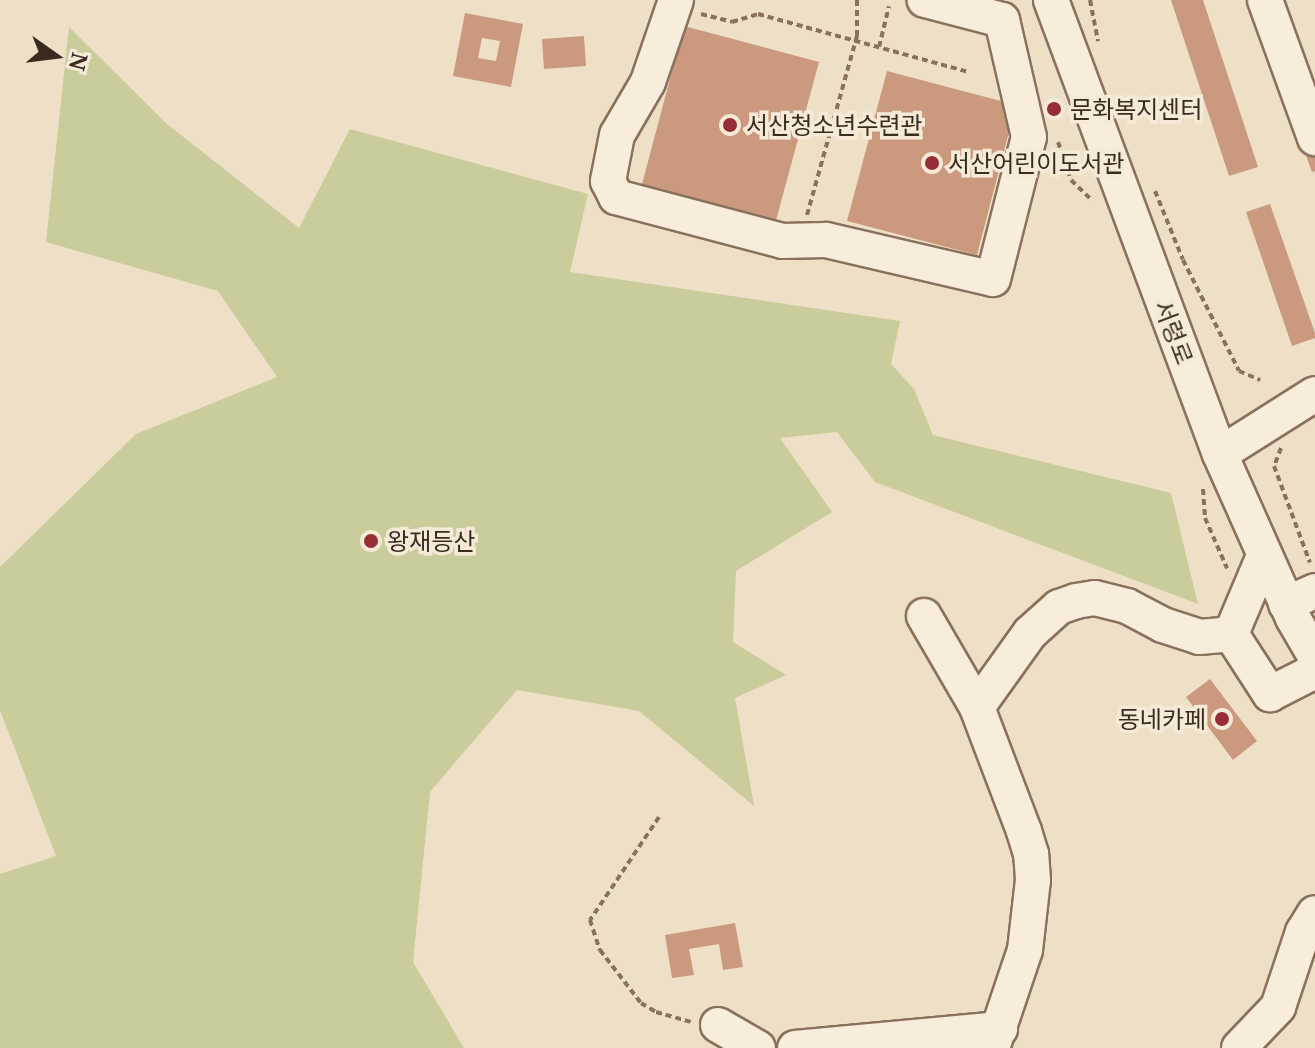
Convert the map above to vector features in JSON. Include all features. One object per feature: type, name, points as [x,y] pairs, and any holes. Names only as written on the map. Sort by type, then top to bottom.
[{"type":"street","points":[[684,6],[648,82],[617,135],[608,176],[611,191],[627,203],[782,241],[826,240],[993,279],[1029,137],[1002,20],[925,0]]},
{"type":"street","name":"서령로","points":[[1051,0],[1212,468],[1264,556],[1301,597],[1315,656]]},
{"type":"street","points":[[1265,0],[1315,138]]},
{"type":"street","points":[[1212,468],[1315,394]]},
{"type":"street","points":[[1231,634],[1264,556]]},
{"type":"street","points":[[977,707],[1037,625],[1059,607],[1076,601],[1095,598],[1127,606],[1163,625],[1199,637],[1231,634]]},
{"type":"street","points":[[795,1048],[996,1038],[1030,925],[1031,854],[977,707],[924,616]]},
{"type":"street","points":[[1231,634],[1270,694],[1315,671]]},
{"type":"street","points":[[1239,1048],[1278,1007],[1303,932],[1315,913]]},
{"type":"street","points":[[718,1025],[758,1048]]},
{"type":"path","points":[[800,241],[856,41],[857,0]]},
{"type":"path","points":[[1090,0],[1099,46]]},
{"type":"path","points":[[684,6],[732,22],[758,14],[968,72]]},
{"type":"path","points":[[878,47],[889,6]]},
{"type":"path","points":[[1056,135],[1071,180],[1092,196],[1097,211]]},
{"type":"path","points":[[1154,189],[1183,260],[1239,371],[1260,380]]},
{"type":"path","points":[[1284,443],[1274,466],[1315,573]]},
{"type":"path","points":[[1212,468],[1205,518],[1228,571]]},
{"type":"path","points":[[659,817],[590,920],[600,950],[641,1003],[680,1020],[718,1025]]},
{"type":"green space","points":[[69,27],[167,124],[299,228],[350,129],[588,194],[570,272],[900,321],[891,364],[914,389],[933,435],[1171,493],[1198,604],[875,482],[837,432],[780,438],[832,512],[736,571],[733,642],[786,675],[735,698],[754,806],[639,711],[517,690],[430,792],[413,962],[464,1048],[0,1048],[0,874],[56,856],[0,710],[0,567],[136,434],[277,377],[218,291],[46,242]]},
{"type":"building","points":[[1171,0],[1203,0],[1258,167],[1229,176]]},
{"type":"building","points":[[465,13],[523,24],[511,87],[453,76]],"holes":[[[482,38],[500,41],[496,61],[478,58]]]},
{"type":"building","name":"서산청소년수련관","points":[[684,26],[819,62],[775,224],[641,188]]},
{"type":"building","points":[[584,36],[586,66],[544,69],[542,39]]},
{"type":"building","points":[[887,71],[1016,105],[977,255],[847,221]]},
{"type":"building","points":[[1315,133],[1315,171],[1312,172],[1300,139]]},
{"type":"building","points":[[1270,204],[1315,333],[1315,338],[1292,346],[1246,212]]},
{"type":"building","name":"동네카페","points":[[1210,679],[1257,741],[1233,760],[1186,697]]},
{"type":"building","points":[[735,923],[743,967],[723,970],[719,944],[689,949],[694,975],[672,978],[665,935]]},
{"type":"place","name":"문화복지센터","points":[[1054,109]]},
{"type":"place","name":"서산청소년수련관","points":[[730,125]]},
{"type":"place","name":"서산어린이도서관","points":[[932,163]]},
{"type":"place","name":"왕재등산","points":[[371,541]]},
{"type":"place","name":"동네카페","points":[[1222,719]]}]
